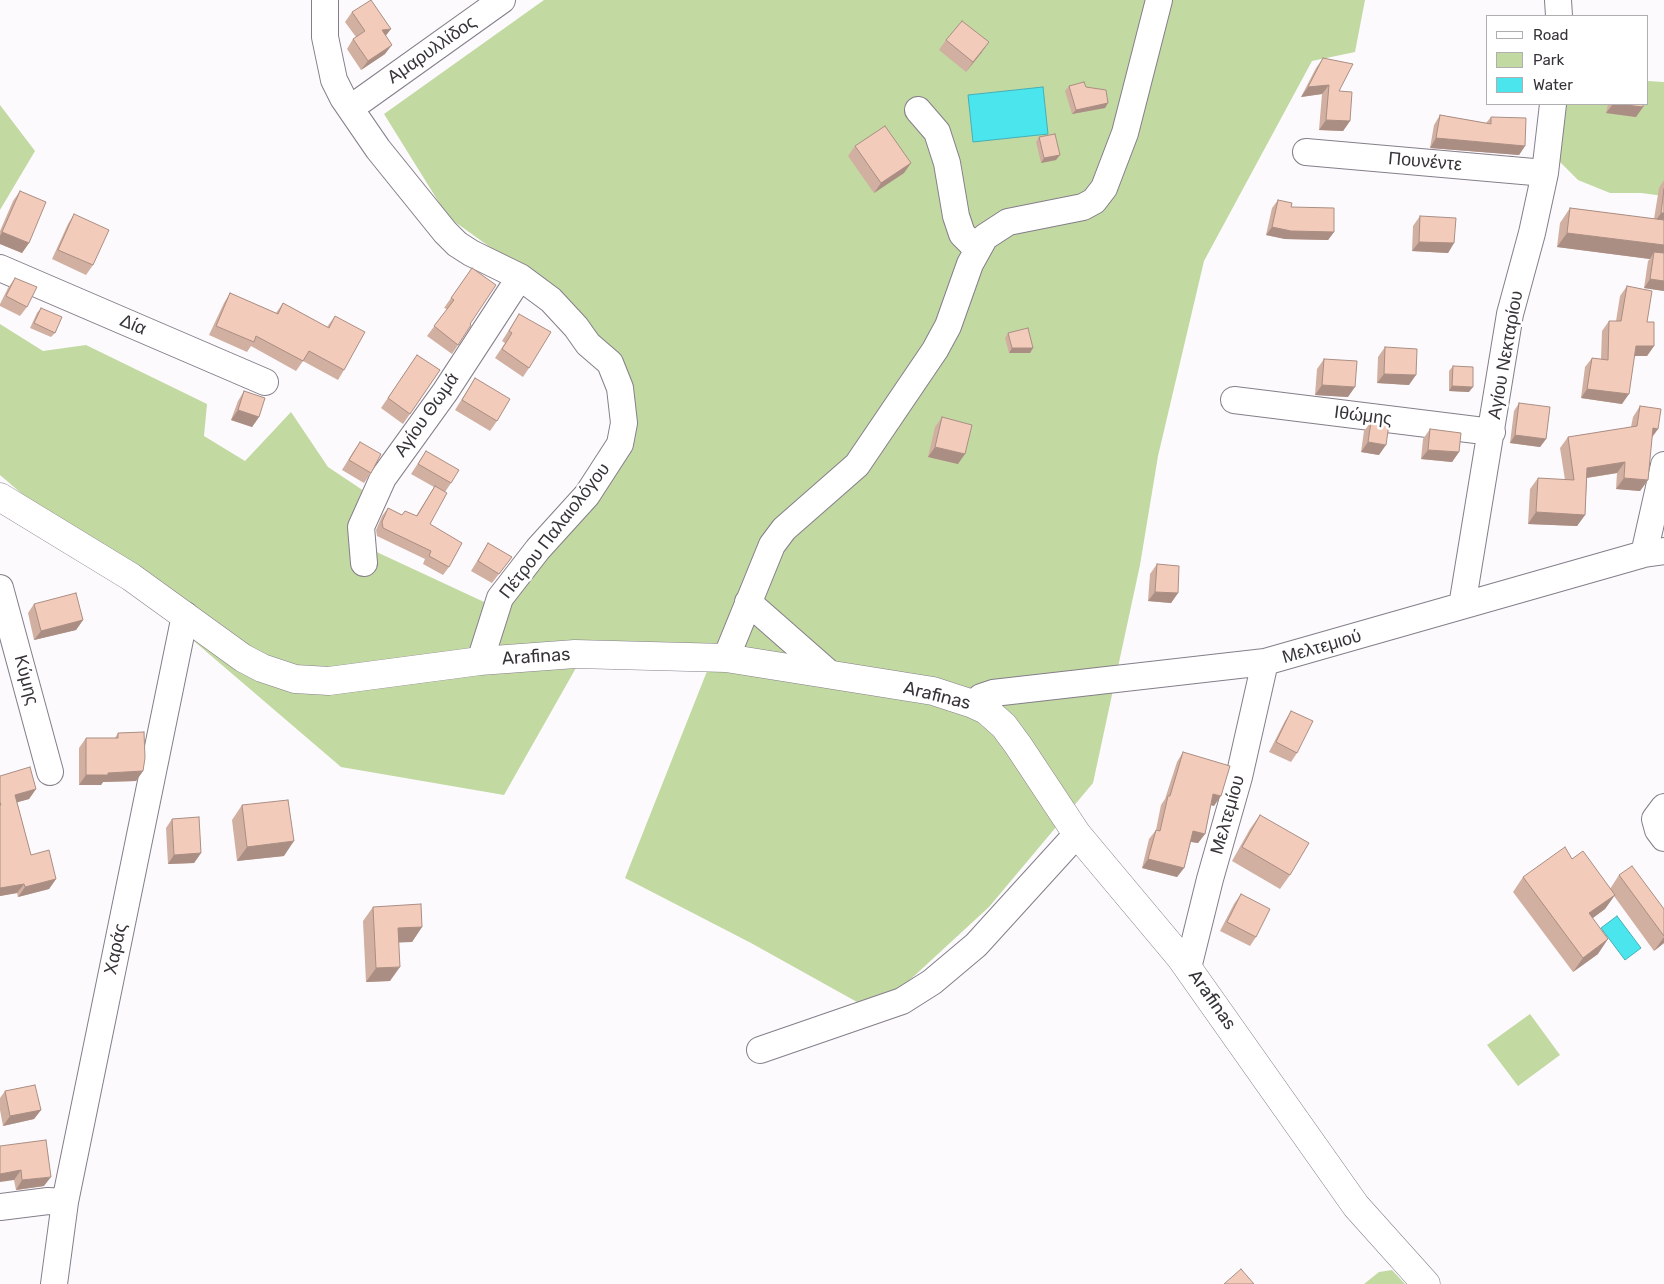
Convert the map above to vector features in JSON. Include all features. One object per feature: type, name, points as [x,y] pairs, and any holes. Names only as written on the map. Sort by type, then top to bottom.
[{"type":"main road","name":"Arafinas","points":[[0,497],[131,576],[254,664],[283,676],[306,681],[329,681],[480,661],[575,654],[726,658],[934,691],[986,710],[1004,726],[1077,834],[1188,968],[1356,1206],[1426,1284]]},
{"type":"street","name":"Πέτρου Παλαιολόγου","points":[[325,0],[325,37],[334,80],[343,98],[378,149],[433,218],[457,244],[520,278],[551,300],[576,326],[588,344],[610,363],[620,388],[624,423],[616,451],[587,495],[538,549],[500,598],[480,661]]},
{"type":"street","name":"Αμαρυλλίδος","points":[[362,100],[502,0]]},
{"type":"street","points":[[726,658],[772,545],[784,529],[857,464],[935,350],[948,326],[977,249],[985,237],[1008,222],[1083,207],[1094,201],[1104,188],[1125,133],[1159,0]]},
{"type":"street","points":[[1558,0],[1559,15]]},
{"type":"street","points":[[334,80],[356,90],[373,119],[378,149]]},
{"type":"street","name":"Αγίου Νεκταρίου","points":[[1462,606],[1510,314],[1532,232],[1545,173],[1553,105]]},
{"type":"street","points":[[918,110],[936,132],[947,163],[956,216],[962,234],[977,249]]},
{"type":"street","name":"Πουνέντε","points":[[1306,152],[1545,173]]},
{"type":"street","name":"Δία","points":[[0,268],[265,382]]},
{"type":"street","name":"Αγίου Θωμά","points":[[364,563],[361,527],[383,478],[446,392],[520,278]]},
{"type":"street","name":"Ιθώμης","points":[[1234,400],[1492,432]]},
{"type":"street","points":[[1654,553],[1664,465]]},
{"type":"street","name":"Μελτεμιού","points":[[973,704],[981,696],[993,693],[1265,662],[1654,553]]},
{"type":"street","name":"Κύμης","points":[[0,588],[11,665],[50,772]]},
{"type":"street","points":[[748,602],[830,674]]},
{"type":"street","name":"Χαράς","points":[[54,1284],[65,1202],[185,615]]},
{"type":"street","name":"Μελτεμίου","points":[[1188,968],[1244,758],[1265,662]]},
{"type":"street","points":[[1664,807],[1655,819],[1658,830],[1664,838]]},
{"type":"street","points":[[760,1050],[902,1001],[932,982],[976,944],[1077,834]]},
{"type":"street","points":[[0,1207],[39,1201],[65,1202]]},
{"type":"green space","points":[[544,0],[1365,0],[1355,52],[1312,61],[1204,261],[1158,456],[1140,565],[1093,783],[989,907],[875,1012],[751,943],[625,878],[717,646],[585,652],[504,795],[341,767],[0,475],[0,324],[43,351],[86,345],[207,404],[204,436],[245,461],[291,412],[328,467],[367,493],[353,541],[497,608],[631,442],[621,374],[550,290],[448,217],[384,114]]},
{"type":"green space","points":[[1649,81],[1664,82],[1664,196],[1641,193],[1610,193],[1578,180],[1560,162],[1560,131],[1565,105],[1649,105]]},
{"type":"green space","points":[[0,105],[35,151],[0,210]]},
{"type":"green space","points":[[1530,1014],[1560,1055],[1518,1086],[1487,1045]]},
{"type":"green space","points":[[1392,1270],[1405,1284],[1364,1284],[1379,1272]]},
{"type":"water","points":[[1043,87],[1048,134],[973,142],[968,95]]},
{"type":"water","points":[[1617,916],[1641,948],[1625,960],[1601,928]]},
{"type":"building","points":[[371,0],[391,29],[382,30],[392,45],[368,61],[353,39],[365,31],[352,12]]},
{"type":"building","points":[[962,21],[989,42],[973,62],[946,40]]},
{"type":"building","points":[[1323,58],[1353,64],[1339,91],[1352,92],[1350,121],[1326,120],[1329,85],[1308,87]]},
{"type":"building","points":[[1084,82],[1086,87],[1106,90],[1108,103],[1076,110],[1069,86]]},
{"type":"building","points":[[1626,105],[1643,105],[1643,107]]},
{"type":"building","points":[[1440,115],[1491,124],[1491,117],[1526,118],[1525,146],[1436,138]]},
{"type":"building","points":[[885,126],[911,163],[881,183],[855,146]]},
{"type":"building","points":[[1055,134],[1060,155],[1044,158],[1039,137]]},
{"type":"building","points":[[1664,189],[1664,213],[1661,213]]},
{"type":"building","points":[[20,191],[46,202],[29,243],[2,232]]},
{"type":"building","points":[[1278,200],[1292,203],[1291,207],[1334,208],[1334,232],[1291,231],[1272,227]]},
{"type":"building","points":[[1570,208],[1664,220],[1664,245],[1567,233]]},
{"type":"building","points":[[74,214],[109,230],[93,265],[58,250]]},
{"type":"building","points":[[1420,216],[1456,218],[1454,243],[1419,242]]},
{"type":"building","points":[[1654,252],[1664,253],[1664,281],[1650,279]]},
{"type":"building","points":[[472,268],[496,285],[458,345],[434,326],[454,300],[451,298]]},
{"type":"building","points":[[15,278],[37,287],[27,307],[6,296]]},
{"type":"building","points":[[1627,286],[1652,291],[1647,322],[1654,322],[1654,346],[1636,346],[1629,394],[1587,389],[1592,358],[1608,360],[1609,321],[1621,321]]},
{"type":"building","points":[[230,293],[278,314],[283,303],[329,328],[335,316],[365,332],[344,370],[309,351],[303,361],[256,336],[254,342],[216,326]]},
{"type":"building","points":[[41,308],[62,317],[55,333],[34,323]]},
{"type":"building","points":[[519,314],[551,332],[529,368],[502,349],[512,333],[509,331]]},
{"type":"building","points":[[1028,328],[1033,348],[1012,348],[1008,333]]},
{"type":"building","points":[[1385,347],[1417,349],[1416,375],[1384,374]]},
{"type":"building","points":[[417,355],[440,370],[410,414],[388,398]]},
{"type":"building","points":[[1324,359],[1357,361],[1355,387],[1322,385]]},
{"type":"building","points":[[1453,366],[1473,367],[1473,387],[1452,386]]},
{"type":"building","points":[[475,378],[510,399],[497,421],[462,400]]},
{"type":"building","points":[[244,391],[265,398],[259,417],[238,410]]},
{"type":"building","points":[[1519,403],[1550,407],[1546,439],[1515,435]]},
{"type":"building","points":[[1640,406],[1661,409],[1658,429],[1653,428],[1648,480],[1624,478],[1625,462],[1587,468],[1585,515],[1536,512],[1538,478],[1574,480],[1568,437],[1637,426]]},
{"type":"building","points":[[942,417],[972,425],[965,454],[935,447]]},
{"type":"building","points":[[1371,422],[1389,424],[1386,445],[1368,442]]},
{"type":"building","points":[[1430,429],[1461,433],[1459,452],[1428,450]]},
{"type":"building","points":[[360,442],[381,454],[371,473],[349,460]]},
{"type":"building","points":[[426,451],[459,470],[451,483],[418,464]]},
{"type":"building","points":[[435,486],[447,493],[430,524],[462,543],[449,567],[429,556],[431,551],[383,528],[382,522],[388,508],[402,515],[405,511],[417,516]]},
{"type":"building","points":[[488,543],[512,557],[499,574],[478,561]]},
{"type":"building","points":[[1157,564],[1179,566],[1178,593],[1155,592]]},
{"type":"building","points":[[76,593],[83,620],[41,631],[34,604]]},
{"type":"building","points":[[1291,711],[1313,721],[1297,753],[1276,742]]},
{"type":"building","points":[[144,732],[145,758],[143,771],[108,773],[108,775],[86,775],[86,738],[118,738],[118,733]]},
{"type":"building","points":[[1183,752],[1230,766],[1221,796],[1213,794],[1205,834],[1193,831],[1184,868],[1148,859],[1156,830],[1160,831],[1168,796],[1170,796]]},
{"type":"building","points":[[30,767],[36,789],[15,795],[31,855],[49,850],[56,879],[25,887],[24,884],[0,888],[0,776]]},
{"type":"building","points":[[288,800],[294,841],[247,847],[242,805]]},
{"type":"building","points":[[1260,815],[1309,843],[1290,875],[1242,847]]},
{"type":"building","points":[[199,817],[201,853],[174,855],[172,819]]},
{"type":"building","points":[[1565,847],[1572,859],[1583,851],[1615,895],[1589,913],[1608,939],[1583,958],[1523,877]]},
{"type":"building","points":[[1632,866],[1664,909],[1664,936],[1619,875]]},
{"type":"building","points":[[1241,894],[1270,909],[1256,937],[1227,922]]},
{"type":"building","points":[[421,904],[422,927],[398,928],[400,967],[376,968],[373,907]]},
{"type":"building","points":[[35,1085],[41,1110],[10,1116],[5,1091]]},
{"type":"building","points":[[46,1140],[51,1177],[22,1180],[21,1170],[0,1174],[0,1146]]},
{"type":"building","points":[[1241,1269],[1254,1284],[1224,1284]]}]
